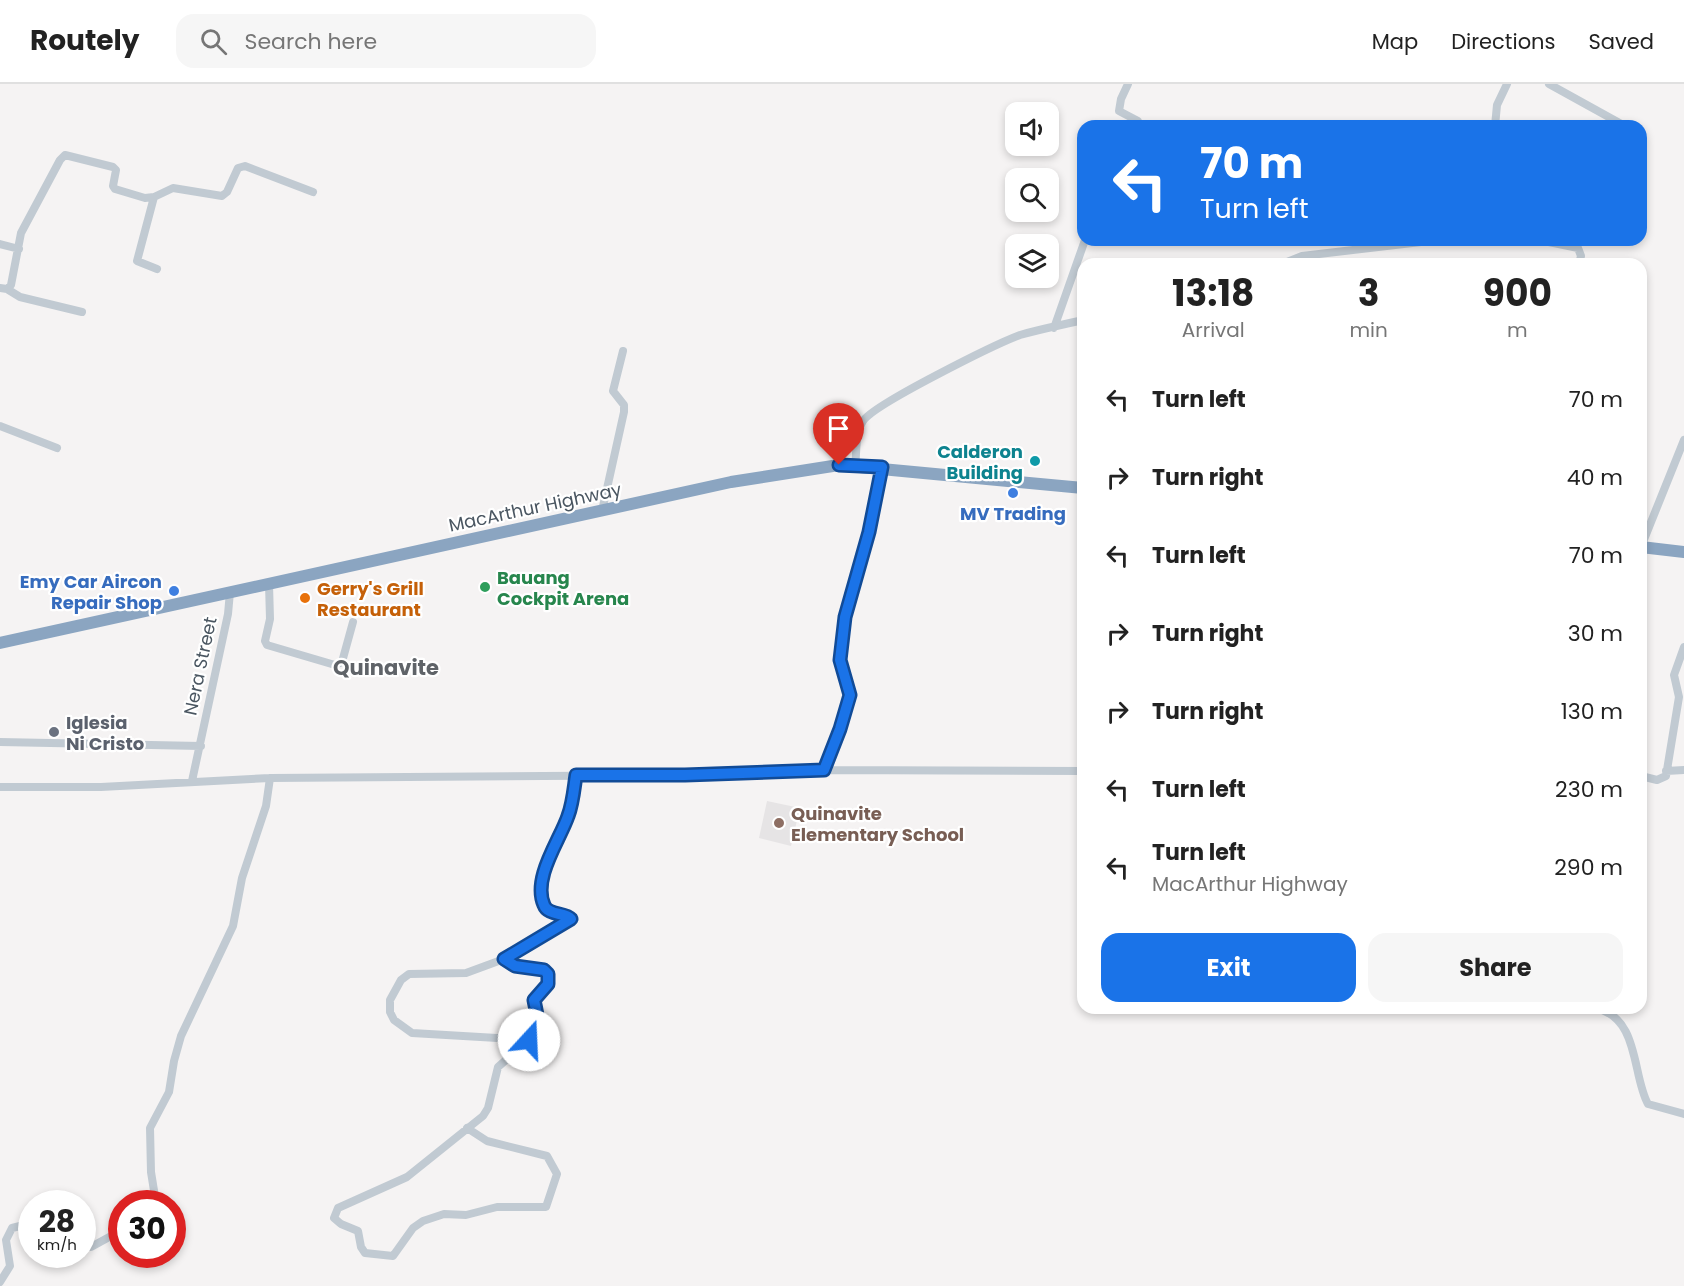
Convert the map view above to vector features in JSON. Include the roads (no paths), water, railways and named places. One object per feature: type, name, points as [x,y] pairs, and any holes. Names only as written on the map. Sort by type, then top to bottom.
[{"type":"highway","name":"MacArthur Highway","points":[[0,643],[762,476],[839,465],[882,467],[1077,487]]},
{"type":"highway","points":[[1647,548],[1684,552]]},
{"type":"street","points":[[1128,84],[1121,99],[1119,111],[1136,120]]},
{"type":"street","points":[[1496,120],[1497,105],[1507,84]]},
{"type":"street","points":[[1549,84],[1577,98],[1612,120]]},
{"type":"street","points":[[4,288],[11,285],[21,233],[60,160],[65,155],[113,167],[116,170],[113,186],[115,189],[145,198],[154,197],[173,188],[222,196],[227,192],[238,168],[245,166],[313,192]]},
{"type":"street","points":[[154,197],[137,261],[158,269]]},
{"type":"street","points":[[0,244],[19,249]]},
{"type":"street","points":[[1297,258],[1387,246]]},
{"type":"street","points":[[1568,246],[1578,248],[1579,258]]},
{"type":"street","points":[[1053,328],[1077,262]]},
{"type":"street","points":[[4,288],[20,297],[82,312]]},
{"type":"street","points":[[855,466],[858,435],[862,422],[870,412],[934,377],[1020,336],[1077,322]]},
{"type":"street","points":[[602,511],[624,412],[624,405],[613,394],[623,351]]},
{"type":"street","points":[[0,426],[57,448]]},
{"type":"street","points":[[1647,533],[1682,452],[1684,440]]},
{"type":"street","points":[[824,770],[850,695],[840,660],[845,617],[869,532],[882,467]]},
{"type":"street","points":[[268,584],[270,619],[265,641],[267,645],[335,666],[342,662],[353,622]]},
{"type":"street","name":"Nera Street","points":[[192,781],[201,746],[230,592]]},
{"type":"street","points":[[1647,777],[1662,779],[1666,776],[1679,697],[1674,675],[1684,647]]},
{"type":"street","points":[[0,742],[201,746]]},
{"type":"street","points":[[0,787],[101,787],[270,778],[685,775],[824,770],[1077,771]]},
{"type":"street","points":[[1666,771],[1684,770]]},
{"type":"street","points":[[529,1040],[456,1034],[422,1035],[405,1028],[394,1020],[390,1012],[390,1000],[395,988],[409,974],[465,973],[504,959],[571,919],[566,915],[548,911],[544,907],[543,884],[549,852],[563,830],[571,809],[576,775]]},
{"type":"street","points":[[154,1190],[150,1128],[169,1092],[181,1036],[233,926],[242,878],[267,806],[270,778]]},
{"type":"street","points":[[467,1128],[487,1141],[547,1156],[557,1174],[546,1207],[516,1205],[466,1215],[444,1214],[423,1221],[413,1228],[393,1256],[388,1257],[365,1252],[361,1247],[358,1231],[336,1221],[334,1218],[338,1208],[407,1177],[467,1128],[483,1116],[488,1108],[498,1067],[535,1035],[539,1020],[534,1000],[548,984],[548,974],[544,970],[515,966],[504,959]]},
{"type":"street","points":[[1609,1014],[1622,1027],[1637,1058],[1648,1104],[1684,1114]]},
{"type":"street","points":[[0,1282],[10,1266],[6,1240],[12,1228],[18,1226]]},
{"type":"place","name":"Calderon Building","points":[[1035,461]]},
{"type":"place","name":"MV Trading","points":[[1013,493]]},
{"type":"place","name":"Bauang Cockpit Arena","points":[[485,587]]},
{"type":"place","name":"Emy Car Aircon Repair Shop","points":[[174,591]]},
{"type":"place","name":"Gerry's Grill Restaurant","points":[[305,598]]},
{"type":"place","name":"Iglesia Ni Cristo","points":[[54,732]]},
{"type":"place","name":"Quinavite Elementary School","points":[[779,823]]},
{"type":"district","name":"Quinavite","points":[[386,667]]}]
